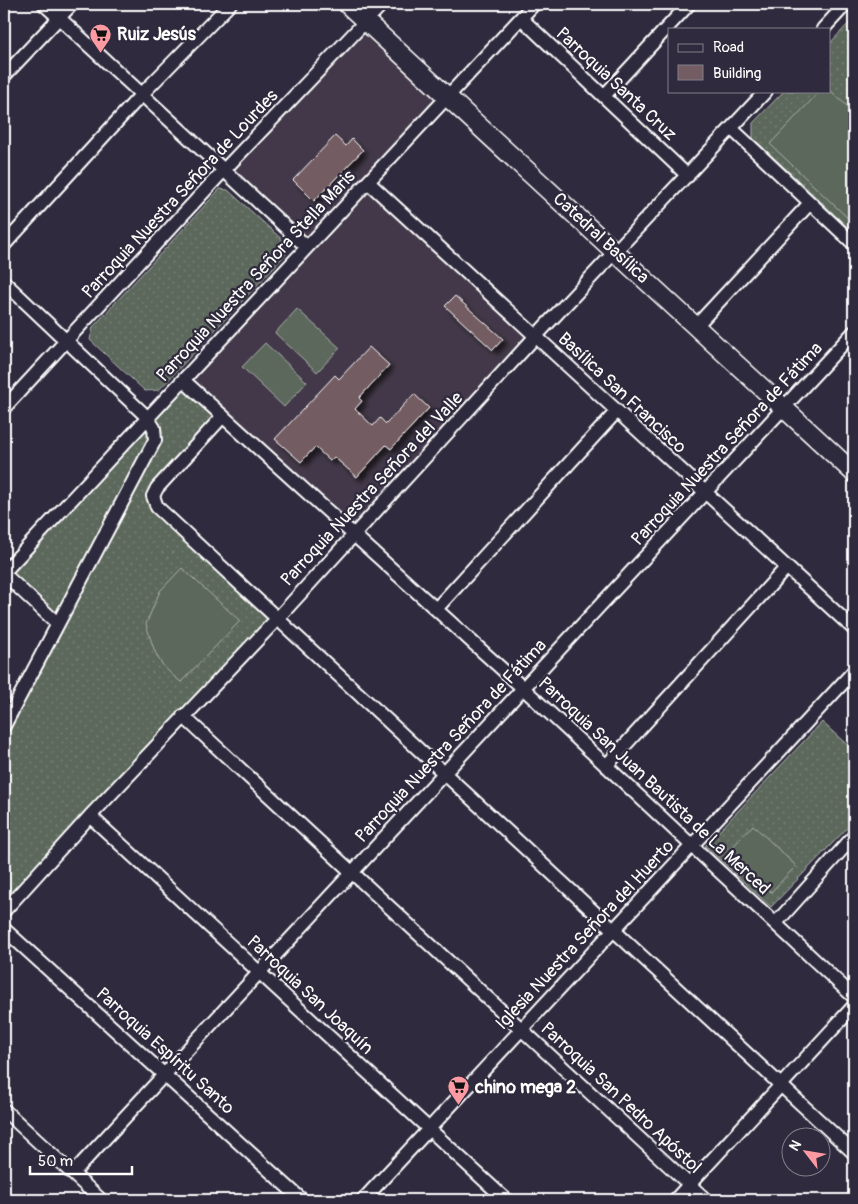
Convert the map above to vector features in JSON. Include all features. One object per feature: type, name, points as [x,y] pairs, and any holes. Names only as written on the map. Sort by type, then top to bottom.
[{"type":"main road","name":"Catedral Basílica","points":[[347,4],[854,473]]},
{"type":"street","points":[[44,4],[307,247]]},
{"type":"street","points":[[4,76],[72,4]]},
{"type":"street","points":[[4,244],[142,94],[230,4]]},
{"type":"street","name":"Parroquia Nuestra Señora de Lourdes","points":[[4,408],[224,170],[382,4]]},
{"type":"street","name":"Parroquia Nuestra Señora Stella Maris","points":[[4,573],[147,417],[534,4]]},
{"type":"street","points":[[604,96],[689,4]]},
{"type":"street","points":[[824,28],[846,4]]},
{"type":"street","name":"Parroquia Santa Cruz","points":[[521,18],[688,176]]},
{"type":"street","name":"Parroquia Nuestra Señora del Valle","points":[[4,911],[183,716],[277,619],[535,337],[616,253],[765,92]]},
{"type":"street","points":[[732,129],[854,244]]},
{"type":"street","name":"Basílica San Francisco","points":[[368,182],[705,494],[854,629]]},
{"type":"street","points":[[696,326],[810,203]]},
{"type":"street","points":[[4,282],[147,417],[154,428],[155,440],[4,725]]},
{"type":"street","name":"Parroquia Nuestra Señora de Fátima","points":[[72,1174],[854,332]]},
{"type":"street","name":"Parroquia San Juan Bautista de La Merced","points":[[183,380],[524,689],[854,997]]},
{"type":"street","points":[[436,609],[616,411]]},
{"type":"street","points":[[222,416],[157,488],[153,496],[154,502],[277,619],[854,1153]]},
{"type":"street","points":[[606,766],[786,568]]},
{"type":"street","points":[[4,573],[58,624]]},
{"type":"street","name":"Iglesia Nuestra Señora del Huerto","points":[[363,1200],[854,671]]},
{"type":"street","name":"Parroquia San Pedro Apóstol","points":[[183,716],[706,1200]]},
{"type":"street","name":"Parroquia San Joaquín","points":[[90,816],[506,1200]]},
{"type":"street","points":[[776,923],[854,836]]},
{"type":"street","name":"Parroquia Espíritu Santo","points":[[4,929],[166,1074],[302,1200]]},
{"type":"street","points":[[675,1200],[854,1006]]},
{"type":"street","points":[[4,1110],[102,1200]]},
{"type":"shaded area","points":[[366,22],[446,98],[307,246],[225,170]]},
{"type":"shaded area","points":[[368,183],[534,337],[354,534],[185,380]]},
{"type":"green space","points":[[854,18],[854,233],[753,138],[753,123],[783,92],[830,92],[830,43]]},
{"type":"green space","points":[[830,90],[854,113],[854,224],[770,144],[819,92],[830,92]]},
{"type":"green space","points":[[220,189],[228,190],[287,244],[286,254],[159,390],[145,391],[90,340],[93,327]]},
{"type":"green space","points":[[297,309],[340,348],[317,372],[275,333]]},
{"type":"green space","points":[[265,343],[307,382],[284,407],[242,367]]},
{"type":"green space","points":[[183,381],[221,416],[153,496],[276,619],[4,912],[4,726],[58,623],[4,574]]},
{"type":"green space","points":[[182,568],[240,621],[181,682],[161,663],[146,624],[160,591]]},
{"type":"green space","points":[[822,722],[854,751],[854,821],[771,907],[705,846]]},
{"type":"green space","points":[[753,825],[796,866],[771,892],[728,852]]},
{"type":"building","points":[[335,136],[346,146],[352,139],[363,150],[314,201],[293,180]]},
{"type":"building","points":[[455,296],[503,339],[493,350],[445,306]]},
{"type":"building","points":[[369,347],[389,365],[359,398],[362,401],[355,409],[373,426],[380,418],[386,424],[414,394],[429,408],[391,449],[386,445],[357,477],[334,457],[330,461],[315,447],[301,462],[275,439],[335,375],[339,379]]},
{"type":"place","name":"Ruiz Jesús","points":[[101,53]]},
{"type":"place","name":"chino mega 2","points":[[459,1106]]}]
